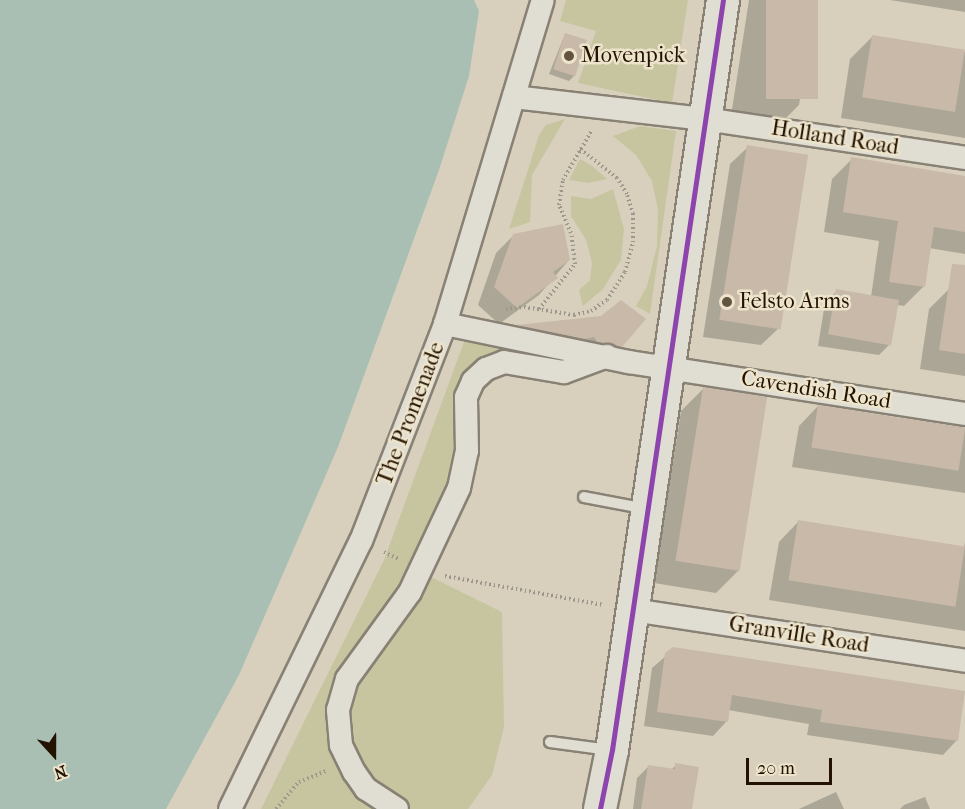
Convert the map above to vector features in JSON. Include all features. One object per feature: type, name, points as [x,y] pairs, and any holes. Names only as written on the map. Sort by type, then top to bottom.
[{"type":"street","name":"The Promenade","points":[[230,809],[362,541],[445,324],[543,0]]},
{"type":"street","points":[[600,809],[612,750],[667,365],[723,0]]},
{"type":"street","name":"Holland Road","points":[[514,97],[705,119],[965,158]]},
{"type":"street","name":"Cavendish Road","points":[[445,324],[608,356],[965,414]]},
{"type":"street","points":[[397,809],[366,789],[354,772],[341,745],[338,710],[347,679],[422,570],[459,488],[467,451],[466,397],[473,381],[486,369],[504,362],[564,372],[608,356]]},
{"type":"street","name":"Granville Road","points":[[633,610],[965,661]]},
{"type":"lane","points":[[584,497],[647,509]]},
{"type":"lane","points":[[550,742],[612,750]]},
{"type":"path","points":[[539,309],[575,264],[571,233],[559,205],[563,180],[579,148],[609,108]]},
{"type":"path","points":[[492,333],[500,312],[524,307],[574,315],[597,308],[625,272],[633,242],[633,214],[627,194],[617,178],[579,148]]},
{"type":"path","points":[[362,541],[422,570],[633,610]]},
{"type":"path","points":[[276,809],[299,782],[327,771],[354,772]]},
{"type":"shaded area","points":[[0,0],[474,0],[479,11],[469,76],[439,170],[338,447],[239,675],[166,809],[0,809]]},
{"type":"shaded area","points":[[566,0],[688,0],[672,103],[578,83],[596,31],[560,21]]},
{"type":"shaded area","points":[[565,119],[532,175],[530,222],[509,229],[539,135],[546,125]]},
{"type":"shaded area","points":[[640,126],[676,131],[650,314],[636,306],[647,286],[657,246],[658,210],[652,181],[636,155],[613,136]]},
{"type":"shaded area","points":[[580,159],[607,179],[588,183],[569,180]]},
{"type":"shaded area","points":[[613,189],[624,229],[621,260],[603,289],[583,306],[579,290],[590,280],[592,263],[586,240],[571,216],[571,196],[591,199]]},
{"type":"shaded area","points":[[468,331],[600,357],[483,369],[464,450],[419,571],[502,612],[504,727],[492,775],[468,809],[261,809],[384,560]]},
{"type":"building","points":[[766,0],[818,0],[818,99],[766,99]]},
{"type":"building","points":[[565,33],[587,40],[575,76],[553,69]]},
{"type":"building","points":[[872,35],[965,50],[955,112],[862,97]]},
{"type":"building","points":[[747,145],[808,155],[781,330],[719,320]]},
{"type":"building","points":[[851,157],[965,176],[965,232],[934,227],[925,287],[889,282],[898,221],[843,212]]},
{"type":"building","points":[[563,224],[570,260],[553,272],[558,278],[517,308],[494,287],[513,234]]},
{"type":"building","points":[[952,264],[965,265],[965,354],[939,350]]},
{"type":"building","points":[[836,289],[899,300],[891,345],[828,334]]},
{"type":"building","points":[[621,300],[646,319],[622,347],[597,342],[594,337],[585,339],[517,325],[601,316]]},
{"type":"building","points":[[703,387],[767,397],[740,571],[675,561]]},
{"type":"building","points":[[818,405],[965,428],[958,471],[811,447]]},
{"type":"building","points":[[798,520],[965,546],[955,607],[788,580]]},
{"type":"building","points":[[673,647],[965,691],[958,741],[820,722],[822,710],[732,695],[728,722],[657,712],[665,653]]},
{"type":"building","points":[[675,763],[699,767],[692,809],[641,809],[648,765],[675,769]]},
{"type":"transit line","points":[[600,809],[612,750],[723,0]]},
{"type":"place","name":"Movenpick","points":[[569,56]]},
{"type":"place","name":"Felsto Arms","points":[[727,302]]}]
